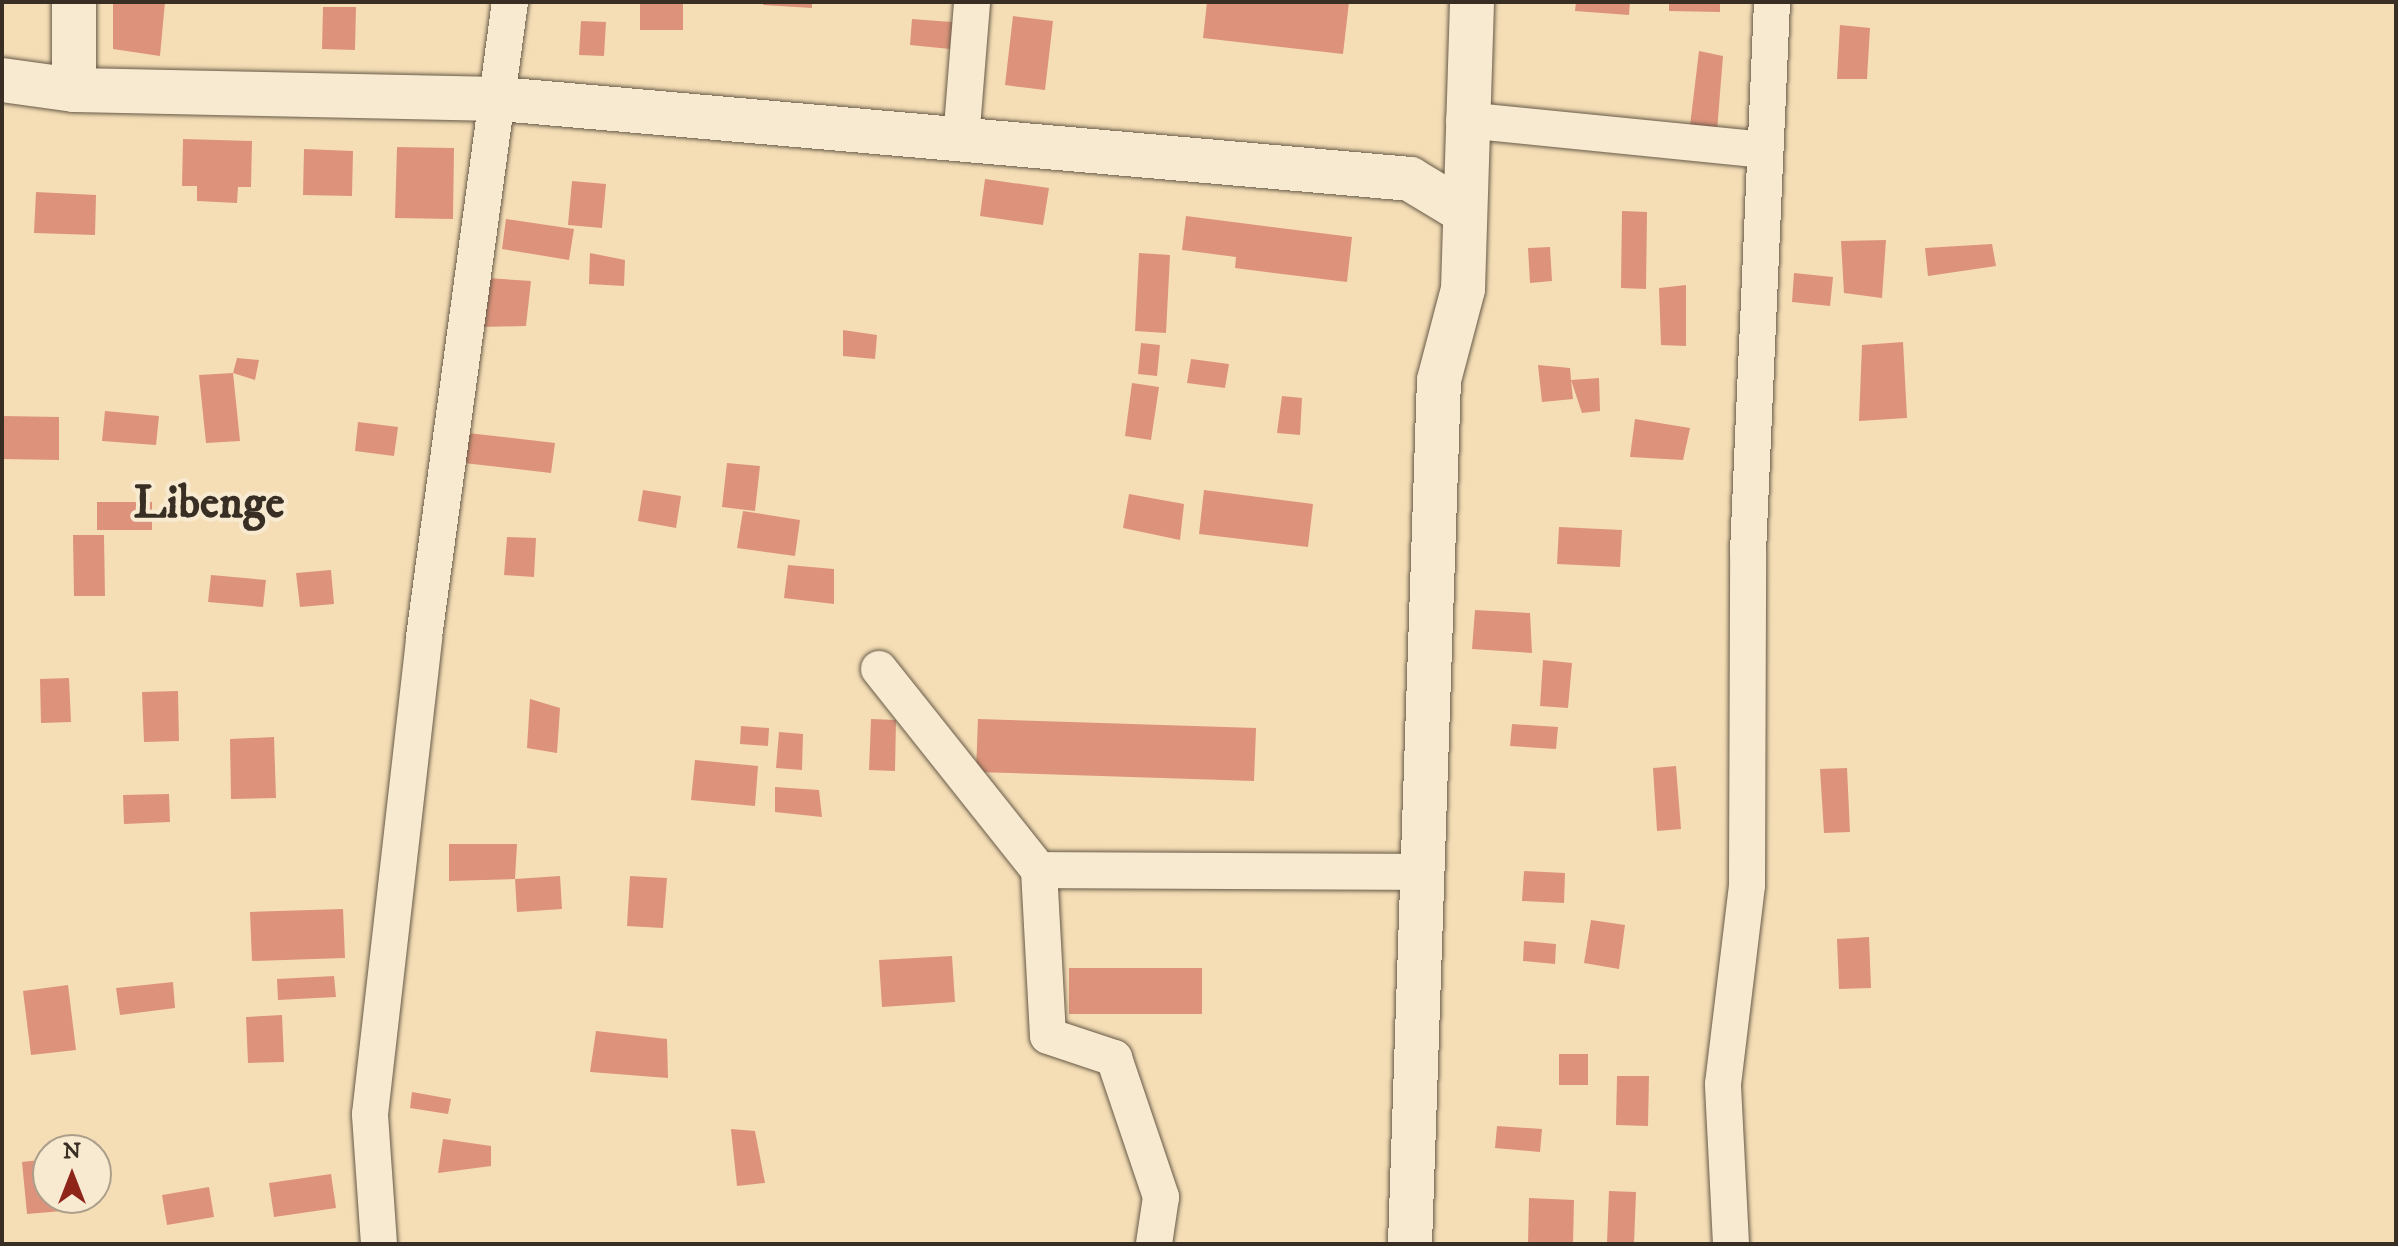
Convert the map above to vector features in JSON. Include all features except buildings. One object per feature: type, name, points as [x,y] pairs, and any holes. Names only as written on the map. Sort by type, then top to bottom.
[{"type":"street","points":[[74,2],[74,90]]},
{"type":"street","points":[[379,1244],[370,1114],[424,637],[500,99],[510,2]]},
{"type":"street","points":[[961,140],[972,2]]},
{"type":"street","points":[[1410,1244],[1418,872],[1439,380],[1463,289],[1464,120],[1472,2]]},
{"type":"street","points":[[1731,1244],[1723,1084],[1747,885],[1748,552],[1772,2]]},
{"type":"street","points":[[2,80],[74,90],[500,99],[1410,179],[1463,211]]},
{"type":"street","points":[[1464,120],[1765,150]]},
{"type":"street","points":[[879,669],[1039,870],[1048,1036],[1114,1058],[1161,1197],[1154,1244]]},
{"type":"street","points":[[1039,870],[1418,872]]},
{"type":"district","name":"Libenge","points":[[209,504]]}]
